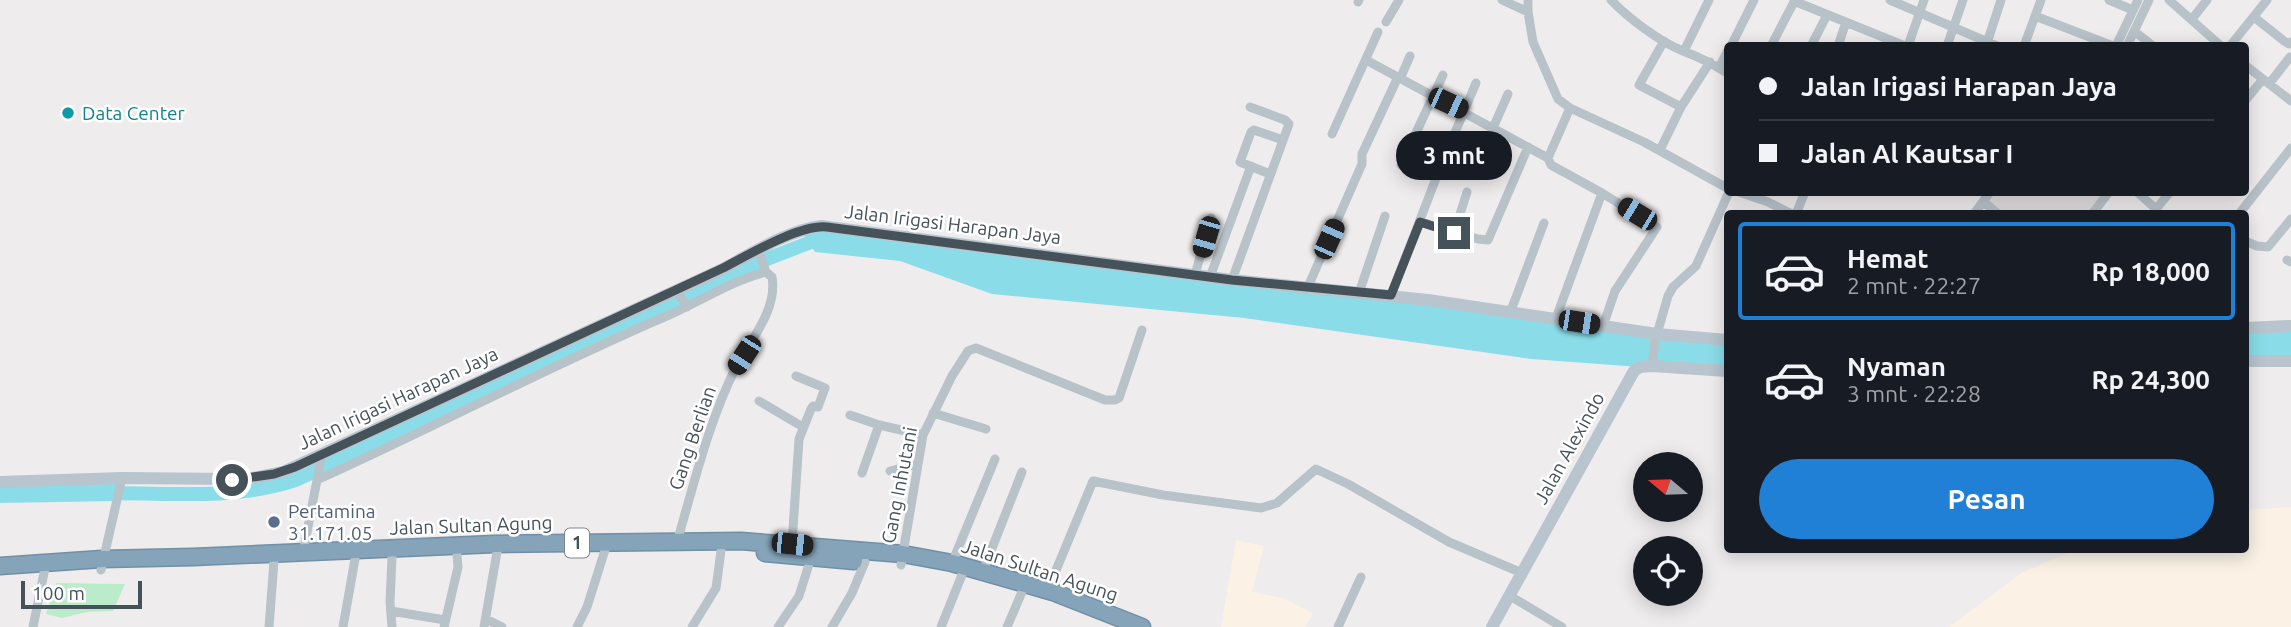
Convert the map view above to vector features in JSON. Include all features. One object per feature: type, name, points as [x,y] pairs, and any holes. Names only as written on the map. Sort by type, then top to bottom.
[{"type":"highway","name":"Jalan Sultan Agung","points":[[0,574],[102,564],[274,557],[355,559],[495,544],[741,541],[792,544],[983,571],[1053,592],[1142,627]]},
{"type":"highway","name":"Jalan Sultan Agung","points":[[274,557],[303,552],[457,555],[497,552],[721,551],[865,562],[902,559]]},
{"type":"highway","name":"Jalan Sultan Agung","points":[[0,566],[46,568]]},
{"type":"highway","name":"Jalan Sultan Agung","points":[[957,569],[1116,627]]},
{"type":"street","points":[[1386,22],[1399,0]]},
{"type":"street","points":[[1502,0],[1528,12]]},
{"type":"street","points":[[1528,0],[1533,42],[1557,97],[1570,108],[1660,150],[1724,188]]},
{"type":"street","points":[[1611,0],[1664,41],[1710,62],[1723,71]]},
{"type":"street","points":[[1684,51],[1709,0]]},
{"type":"street","points":[[1733,42],[1754,0]]},
{"type":"street","points":[[1890,0],[1986,42]]},
{"type":"street","points":[[1908,42],[1924,0]]},
{"type":"street","points":[[1948,42],[1963,0]]},
{"type":"street","points":[[1990,42],[2001,0]]},
{"type":"street","points":[[2025,42],[2041,0]]},
{"type":"street","points":[[2109,0],[2133,10]]},
{"type":"street","points":[[2116,42],[2138,0]]},
{"type":"street","points":[[2129,42],[2149,0]]},
{"type":"street","points":[[2169,0],[2217,42]]},
{"type":"street","points":[[2192,19],[2207,0]]},
{"type":"street","points":[[2233,42],[2267,0]]},
{"type":"street","points":[[1774,42],[1795,1],[1896,42]]},
{"type":"street","points":[[1813,42],[1827,15]]},
{"type":"street","points":[[2035,16],[2103,42]]},
{"type":"street","points":[[2254,17],[2290,43]]},
{"type":"street","points":[[1839,42],[1846,22]]},
{"type":"street","points":[[2134,31],[2148,42]]},
{"type":"street","points":[[1332,134],[1378,32]]},
{"type":"street","points":[[1874,42],[1877,34]]},
{"type":"street","points":[[1664,41],[1639,85],[1681,107]]},
{"type":"street","points":[[1307,289],[1362,164],[1362,154],[1410,56]]},
{"type":"street","points":[[2249,97],[2290,57]]},
{"type":"street","points":[[1366,60],[1548,158]]},
{"type":"street","points":[[1660,150],[1681,107],[1710,62]]},
{"type":"street","points":[[2249,68],[2291,101]]},
{"type":"street","points":[[1440,168],[1403,161],[1443,75]]},
{"type":"street","points":[[1391,295],[1476,83]]},
{"type":"street","points":[[1480,166],[1508,94]]},
{"type":"street","points":[[1232,280],[1289,124],[1287,120],[1250,107]]},
{"type":"street","points":[[1570,108],[1548,158],[1550,165],[1602,192],[1657,227],[1618,285],[1602,326]]},
{"type":"street","points":[[1269,174],[1240,161],[1252,131],[1283,140]]},
{"type":"street","points":[[1420,222],[1488,240],[1528,147]]},
{"type":"street","points":[[2242,210],[2291,148]]},
{"type":"street","points":[[1210,277],[1251,166]]},
{"type":"street","points":[[1454,233],[1467,192]]},
{"type":"street","points":[[1556,318],[1602,192]]},
{"type":"street","points":[[1724,371],[1652,360],[1670,291],[1696,266],[1725,196]]},
{"type":"street","points":[[1751,196],[1785,210]]},
{"type":"street","points":[[1977,210],[1988,196]]},
{"type":"street","points":[[2095,210],[2106,196]]},
{"type":"street","points":[[2141,196],[2153,210]]},
{"type":"street","points":[[2155,210],[2167,196]]},
{"type":"street","points":[[1984,202],[1993,210]]},
{"type":"street","points":[[1359,293],[1385,216]]},
{"type":"street","points":[[1195,275],[1211,218]]},
{"type":"street","points":[[2249,243],[2268,247],[2291,219]]},
{"type":"street","points":[[1510,313],[1544,223]]},
{"type":"street","name":"Jalan Irigasi Harapan Jaya","points":[[0,482],[253,478],[283,472],[443,411],[600,335],[677,291],[761,260],[801,231],[821,226],[1232,280],[1391,295],[1556,318],[1656,338],[1724,340]]},
{"type":"street","points":[[318,476],[382,451],[443,411],[600,335],[685,305],[735,282],[761,260]]},
{"type":"street","name":"Gang Berlian","points":[[677,542],[715,413],[735,369],[753,342],[771,296],[772,277],[761,260]]},
{"type":"street","points":[[677,291],[685,305]]},
{"type":"street","points":[[2249,328],[2291,326]]},
{"type":"street","name":"Gang Inhutani","points":[[902,559],[923,435],[952,376],[968,351],[976,348],[1105,400],[1115,400],[1119,398],[1142,330]]},
{"type":"street","name":"Jalan Alexindo","points":[[1492,627],[1632,373],[1652,360]]},
{"type":"street","points":[[2249,361],[2291,361]]},
{"type":"street","points":[[792,544],[799,439],[813,406],[818,407],[825,389],[796,376]]},
{"type":"street","points":[[759,401],[803,427]]},
{"type":"street","points":[[933,413],[986,429]]},
{"type":"street","points":[[850,415],[923,435]]},
{"type":"street","points":[[862,473],[879,425]]},
{"type":"street","points":[[303,552],[322,458]]},
{"type":"street","points":[[941,627],[957,569],[995,459]]},
{"type":"street","points":[[890,471],[918,464]]},
{"type":"street","points":[[1053,592],[1052,580],[1090,485],[1095,480],[1163,495],[1261,508],[1277,503],[1316,469],[1348,484],[1449,542],[1522,573]]},
{"type":"street","points":[[983,571],[1023,472]]},
{"type":"street","points":[[102,564],[122,478]]},
{"type":"street","points":[[577,627],[587,607],[605,551]]},
{"type":"street","points":[[692,627],[716,588],[721,551]]},
{"type":"street","points":[[497,552],[485,623],[502,627]]},
{"type":"street","points":[[391,627],[390,611],[399,554]]},
{"type":"street","points":[[390,611],[445,624],[458,567],[457,555]]},
{"type":"street","points":[[269,627],[274,557]]},
{"type":"street","points":[[778,627],[796,602],[811,558]]},
{"type":"street","points":[[344,627],[355,559]]},
{"type":"street","points":[[832,627],[852,593],[865,562]]},
{"type":"street","points":[[33,627],[46,568]]},
{"type":"street","points":[[1338,627],[1361,577]]},
{"type":"street","points":[[1007,627],[1022,592]]},
{"type":"street","points":[[1510,596],[1562,627]]},
{"type":"shaded area","points":[[1992,196],[2102,196],[2091,210],[2000,210],[1989,201]]},
{"type":"shaded area","points":[[2291,507],[2291,627],[1949,627],[2023,572],[2068,553],[2249,553],[2249,510]]},
{"type":"shaded area","points":[[1236,540],[1264,546],[1252,592],[1285,599],[1313,613],[1305,627],[1221,627]]},
{"type":"green space","points":[[56,583],[125,584],[113,611],[87,612],[62,618],[46,614]]},
{"type":"water","points":[[816,227],[1724,340],[1724,371],[1531,359],[1244,318],[992,294],[900,261],[815,252],[801,231]]},
{"type":"water","points":[[2249,328],[2291,328],[2291,360],[2249,361]]},
{"type":"water","points":[[122,478],[116,501],[0,503],[0,481]]},
{"type":"waterway","points":[[104,493],[226,493],[296,480],[767,259],[811,242],[827,240]]},
{"type":"place","name":"Data Center","points":[[68,113]]},
{"type":"place","name":"Pertamina 31.171.05","points":[[274,522]]},
{"type":"route","points":[[232,480],[274,474],[295,467],[758,250],[801,231],[821,226],[1232,280],[1391,295],[1420,222],[1454,233]]}]
